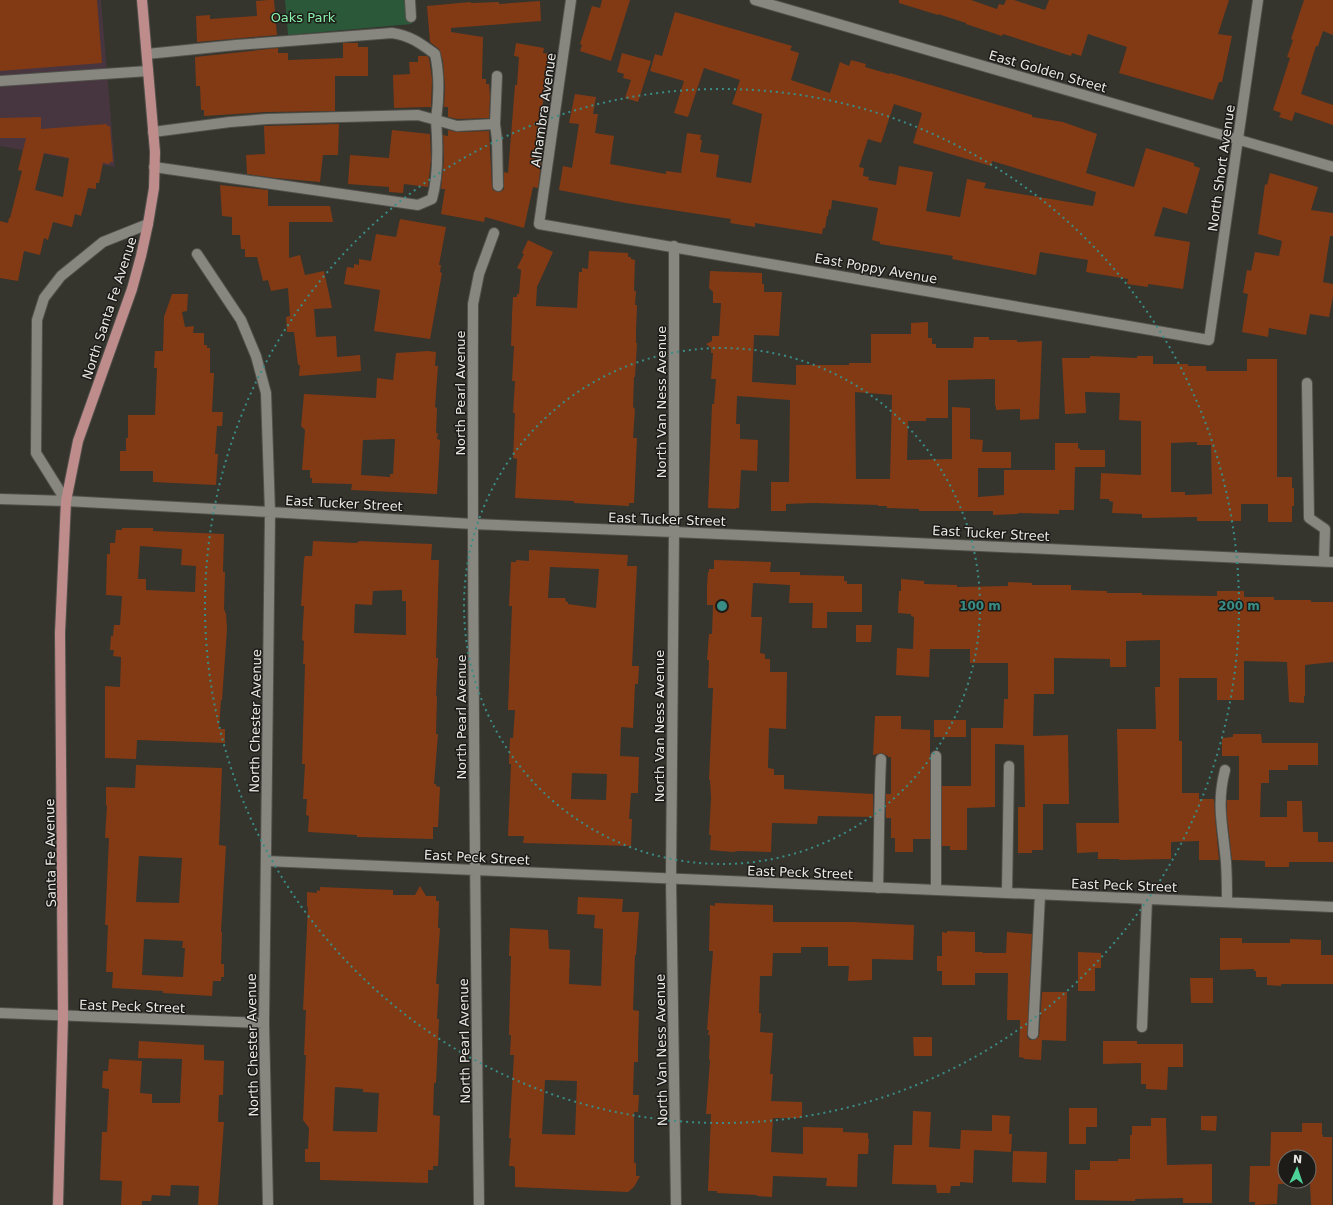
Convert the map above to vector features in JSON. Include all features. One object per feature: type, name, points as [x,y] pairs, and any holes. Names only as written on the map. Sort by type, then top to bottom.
[{"type":"main road","name":"North Santa Fe Avenue","points":[[66,501],[78,441],[132,289],[148,224],[154,188],[155,152],[142,0]]},
{"type":"main road","name":"Santa Fe Avenue","points":[[58,1205],[64,1017],[60,633],[66,501]]},
{"type":"street","points":[[410,0],[411,17]]},
{"type":"street","name":"Alhambra Avenue","points":[[539,224],[571,0]]},
{"type":"street","name":"East Golden Street","points":[[755,0],[1333,167]]},
{"type":"street","name":"North Short Avenue","points":[[1209,340],[1258,0]]},
{"type":"street","points":[[147,54],[236,45],[392,33],[405,35],[419,42],[435,54],[439,70],[436,120],[438,138],[435,188],[432,199],[418,205],[154,167]]},
{"type":"street","points":[[0,81],[148,71]]},
{"type":"street","points":[[497,76],[495,124],[497,140],[498,186]]},
{"type":"street","points":[[153,132],[230,122],[311,117],[418,115],[457,126],[495,124]]},
{"type":"street","points":[[66,501],[36,453],[37,320],[44,298],[61,276],[103,242],[148,224]]},
{"type":"street","name":"East Poppy Avenue","points":[[539,224],[674,246],[1209,340]]},
{"type":"street","name":"North Pearl Avenue","points":[[479,1205],[474,869],[473,304],[479,274],[494,233]]},
{"type":"street","name":"North Van Ness Avenue","points":[[674,246],[674,532],[671,879],[676,1205]]},
{"type":"street","name":"North Chester Avenue","points":[[197,254],[241,320],[256,356],[266,394],[270,512],[264,1023],[268,1205]]},
{"type":"street","points":[[1307,383],[1309,518],[1325,529],[1329,562]]},
{"type":"street","name":"East Tucker Street","points":[[0,500],[66,501],[473,524],[1329,562]]},
{"type":"street","points":[[936,756],[936,890]]},
{"type":"street","points":[[878,888],[878,806],[881,759]]},
{"type":"street","points":[[1007,893],[1009,766]]},
{"type":"street","points":[[1225,770],[1220,795],[1220,808],[1227,875],[1226,902]]},
{"type":"street","name":"East Peck Street","points":[[266,861],[1333,907]]},
{"type":"street","points":[[1034,1034],[1040,895]]},
{"type":"street","points":[[1142,1027],[1147,899]]},
{"type":"street","name":"East Peck Street","points":[[0,1013],[64,1017],[264,1023]]},
{"type":"street","points":[[268,1205],[278,1205]]},
{"type":"shaded area","points":[[0,0],[101,0],[115,167],[0,146]]},
{"type":"green space","name":"Oaks Park","points":[[285,0],[410,0],[412,24],[288,35]]},
{"type":"building","points":[[0,0],[97,0],[102,63],[0,71]]},
{"type":"building","points":[[274,0],[277,35],[197,42],[196,16],[210,15],[210,19],[257,16],[256,1]]},
{"type":"building","points":[[602,0],[630,0],[611,61],[580,51],[582,45],[580,44],[592,6],[600,8]]},
{"type":"building","points":[[899,0],[971,0],[997,9],[999,4],[1004,5],[1006,0],[1014,0],[1045,10],[1049,0],[1229,0],[1218,34],[1232,36],[1222,82],[1219,82],[1213,100],[1119,73],[1127,47],[1088,34],[1081,56],[1072,53],[1071,56],[1003,34],[1002,36],[938,14],[899,3]]},
{"type":"building","points":[[1304,0],[1333,0],[1333,35],[1323,31],[1318,46],[1316,46],[1301,94],[1333,105],[1333,125],[1295,112],[1292,121],[1279,117],[1281,113],[1273,110],[1290,58],[1287,57],[1293,40],[1291,39]]},
{"type":"building","points":[[540,1],[541,21],[451,28],[451,32],[483,37],[482,79],[486,79],[486,84],[489,84],[490,97],[489,118],[458,119],[448,117],[448,107],[444,107],[445,87],[443,61],[439,49],[430,42],[427,6],[470,2],[499,2],[499,4]]},
{"type":"building","points":[[675,12],[792,46],[790,50],[799,53],[791,80],[830,93],[840,62],[849,66],[851,60],[866,64],[865,67],[1032,115],[1032,117],[1063,122],[1097,134],[1086,173],[1134,187],[1146,148],[1194,163],[1194,166],[1200,168],[1187,214],[1163,207],[1154,236],[1190,242],[1183,289],[1148,284],[1148,287],[1127,284],[1128,279],[1086,272],[1088,260],[1040,252],[1036,275],[952,259],[953,256],[880,244],[880,242],[872,240],[878,208],[832,200],[831,210],[829,209],[825,228],[823,228],[822,234],[755,223],[755,227],[730,223],[731,219],[626,203],[559,190],[563,166],[572,168],[579,124],[569,123],[575,94],[596,97],[593,114],[598,114],[595,133],[614,136],[610,164],[666,174],[666,171],[681,173],[687,133],[701,135],[700,140],[702,140],[700,152],[719,155],[716,177],[751,183],[762,114],[732,104],[740,80],[704,68],[688,117],[674,113],[684,81],[650,71],[655,54],[662,56]],"holes":[[[894,104],[922,113],[913,143],[991,166],[992,161],[1096,192],[1093,206],[984,188],[986,183],[967,179],[960,217],[926,211],[933,172],[899,166],[896,185],[868,180],[869,177],[863,176],[864,168],[859,167],[868,139],[881,143]]]},
{"type":"building","points":[[343,43],[358,43],[358,47],[368,47],[368,76],[335,76],[335,111],[267,112],[204,116],[204,110],[201,110],[200,86],[196,86],[195,57],[278,48],[278,53],[288,53],[288,60],[343,58]]},
{"type":"building","points":[[516,43],[544,48],[543,53],[551,54],[545,79],[538,133],[540,133],[536,162],[541,163],[538,188],[533,187],[524,228],[485,217],[484,222],[441,214],[445,189],[441,189],[444,160],[443,135],[448,136],[448,130],[457,132],[489,131],[492,187],[493,190],[498,192],[504,189],[504,172],[508,173],[515,85],[517,85],[519,57],[514,56]]},
{"type":"building","points":[[622,53],[651,61],[638,102],[625,98],[631,80],[623,78],[624,74],[617,72]]},
{"type":"building","points":[[418,56],[427,56],[429,58],[432,79],[431,107],[394,108],[393,75],[410,74],[409,62],[418,62]]},
{"type":"building","points":[[41,117],[41,129],[107,124],[107,126],[110,126],[113,162],[110,162],[110,164],[103,163],[99,183],[96,183],[96,189],[88,188],[81,216],[75,214],[72,227],[53,222],[48,240],[44,238],[40,255],[24,251],[18,281],[0,278],[0,221],[8,223],[10,218],[22,171],[18,170],[26,138],[0,138],[0,118]],"holes":[[[44,153],[69,158],[63,197],[35,190]]]},
{"type":"building","points":[[339,124],[338,155],[323,155],[320,182],[247,174],[246,155],[265,154],[264,126]]},
{"type":"building","points":[[392,130],[430,134],[431,160],[428,187],[404,184],[403,193],[389,192],[389,187],[348,184],[350,155],[389,158]]},
{"type":"building","points":[[1270,173],[1318,187],[1311,210],[1333,213],[1333,236],[1330,236],[1323,282],[1333,284],[1333,296],[1329,317],[1310,314],[1306,335],[1269,328],[1268,337],[1242,332],[1248,294],[1243,293],[1247,270],[1251,271],[1255,252],[1279,256],[1282,241],[1258,234],[1265,184],[1267,185]]},
{"type":"building","points":[[220,185],[268,190],[268,206],[330,206],[333,222],[289,222],[289,258],[300,255],[305,275],[324,271],[332,308],[314,309],[316,337],[336,336],[337,357],[360,355],[361,371],[299,376],[300,365],[298,365],[294,332],[287,332],[286,317],[290,316],[288,288],[271,291],[268,280],[263,281],[257,257],[245,257],[245,249],[241,249],[240,235],[232,235],[232,217],[222,216]]},
{"type":"building","points":[[400,219],[446,227],[439,265],[441,265],[440,272],[442,273],[430,339],[374,331],[380,290],[344,284],[347,267],[354,268],[354,264],[359,265],[359,259],[371,261],[376,234],[396,237]]},
{"type":"building","points":[[528,240],[553,252],[537,287],[536,306],[577,308],[579,272],[582,272],[582,268],[588,269],[589,251],[628,253],[628,257],[635,260],[634,291],[636,291],[635,305],[637,305],[637,343],[634,377],[633,407],[635,409],[633,438],[637,438],[634,503],[629,503],[629,506],[515,498],[517,459],[513,458],[515,381],[512,381],[514,346],[511,346],[512,315],[513,297],[517,297],[517,294],[519,294],[521,270],[517,268],[524,254],[522,253]]},
{"type":"building","points":[[710,271],[762,273],[764,292],[782,292],[779,336],[754,335],[752,382],[796,385],[796,365],[849,365],[849,363],[871,363],[871,334],[911,334],[911,323],[928,322],[928,338],[932,338],[932,344],[936,344],[936,348],[973,348],[974,337],[989,337],[989,340],[1017,340],[1017,342],[1042,341],[1039,419],[1020,420],[1020,409],[996,410],[995,379],[948,380],[948,418],[926,418],[926,421],[908,421],[907,460],[952,459],[952,407],[970,408],[970,439],[983,440],[982,452],[1011,452],[1011,468],[978,468],[978,497],[1004,495],[1004,470],[1055,470],[1055,443],[1078,443],[1078,449],[1080,448],[1080,450],[1105,450],[1105,467],[1075,467],[1074,510],[1059,510],[1059,514],[1018,513],[993,515],[993,511],[919,511],[919,509],[887,508],[887,506],[878,505],[814,503],[786,504],[786,511],[771,511],[771,482],[789,482],[790,400],[737,396],[736,424],[740,424],[740,439],[758,440],[757,471],[741,470],[739,508],[708,508],[712,404],[714,404],[716,379],[711,379],[713,353],[711,353],[711,348],[706,344],[712,341],[712,336],[719,336],[721,303],[713,303],[713,292],[709,288]],"holes":[[[855,392],[892,395],[890,479],[856,479]]]},
{"type":"building","points":[[172,294],[188,294],[187,311],[182,312],[185,327],[194,326],[193,333],[204,333],[204,345],[207,345],[207,348],[210,348],[210,373],[214,373],[212,412],[223,412],[222,426],[217,426],[215,454],[218,454],[216,485],[153,482],[153,471],[120,471],[120,451],[126,451],[126,438],[128,438],[128,415],[155,415],[157,368],[154,368],[155,351],[163,351],[164,317]]},
{"type":"building","points":[[436,352],[435,366],[438,366],[435,407],[437,408],[436,433],[438,433],[437,439],[440,440],[437,494],[351,490],[352,484],[312,483],[312,478],[310,478],[310,470],[302,470],[305,430],[301,426],[304,394],[376,398],[377,378],[393,380],[396,353]],"holes":[[[395,439],[393,474],[390,474],[390,477],[361,475],[363,440]]]},
{"type":"building","points":[[1090,356],[1137,358],[1137,356],[1153,356],[1153,364],[1188,364],[1188,366],[1206,366],[1206,371],[1247,371],[1247,359],[1277,359],[1277,477],[1292,477],[1292,488],[1294,488],[1294,506],[1292,506],[1292,522],[1268,522],[1268,504],[1241,504],[1241,521],[1197,521],[1197,517],[1142,518],[1142,514],[1112,513],[1113,502],[1109,501],[1109,499],[1100,499],[1101,473],[1141,475],[1141,421],[1119,420],[1120,393],[1085,392],[1086,413],[1065,414],[1062,358],[1090,358]],"holes":[[[1197,442],[1197,445],[1211,445],[1212,494],[1185,495],[1185,492],[1171,492],[1171,443]]]},
{"type":"building","points":[[122,528],[153,528],[153,531],[224,534],[224,610],[226,613],[227,629],[219,729],[225,729],[225,743],[137,740],[136,759],[105,758],[105,686],[120,687],[121,657],[113,656],[114,650],[110,650],[111,636],[113,636],[114,625],[120,625],[122,596],[106,595],[107,554],[110,554],[110,543],[115,543],[116,530],[122,530]],"holes":[[[140,546],[182,549],[181,565],[196,566],[195,592],[146,590],[146,579],[138,579]]]},
{"type":"building","points":[[313,541],[355,543],[359,541],[432,544],[431,560],[439,560],[436,658],[438,658],[436,734],[438,734],[434,784],[440,787],[438,827],[433,827],[433,839],[357,837],[357,835],[308,832],[309,816],[306,815],[307,799],[303,799],[305,764],[302,764],[305,664],[303,664],[304,641],[302,640],[304,606],[301,606],[304,559],[305,556],[312,556]],"holes":[[[402,590],[402,601],[406,601],[406,635],[354,633],[355,604],[372,605],[373,591]]]},
{"type":"building","points":[[529,550],[628,555],[627,566],[637,566],[632,666],[639,666],[638,684],[635,684],[633,728],[621,727],[620,756],[639,757],[638,793],[631,793],[629,819],[632,819],[631,846],[523,843],[524,836],[508,836],[511,764],[509,764],[510,738],[513,738],[515,710],[508,710],[512,606],[509,606],[511,562],[516,562],[516,560],[529,561]],"holes":[[[550,567],[599,569],[596,608],[568,604],[565,598],[548,598]],[[572,773],[607,774],[606,800],[571,799]]]},
{"type":"building","points":[[714,560],[771,562],[770,572],[800,572],[800,575],[844,576],[844,581],[847,581],[847,584],[862,584],[862,612],[827,612],[827,628],[812,628],[813,603],[789,603],[790,585],[753,583],[751,617],[762,617],[760,653],[765,654],[765,659],[770,659],[770,672],[787,672],[786,729],[769,728],[768,768],[774,769],[774,775],[784,775],[784,789],[873,794],[873,817],[818,816],[817,824],[772,823],[771,852],[733,852],[710,850],[711,835],[709,835],[711,798],[709,780],[713,688],[708,688],[709,660],[707,660],[709,634],[712,634],[713,605],[707,605],[707,586],[708,572],[709,569],[714,569]]},
{"type":"building","points":[[901,579],[924,581],[924,584],[957,585],[957,587],[1008,586],[1008,582],[1032,583],[1032,585],[1071,585],[1071,590],[1107,591],[1107,593],[1142,593],[1142,595],[1217,596],[1217,591],[1244,591],[1244,597],[1274,597],[1274,600],[1311,600],[1311,602],[1333,602],[1333,662],[1305,665],[1304,703],[1289,702],[1287,662],[1244,661],[1244,700],[1217,700],[1217,678],[1179,678],[1179,741],[1182,741],[1182,793],[1199,793],[1199,799],[1214,799],[1219,860],[1199,860],[1199,841],[1171,842],[1171,859],[1098,859],[1098,852],[1077,853],[1076,823],[1119,823],[1117,729],[1156,729],[1155,687],[1160,687],[1160,640],[1126,641],[1126,667],[1110,667],[1110,659],[1054,658],[1054,694],[1034,694],[1033,736],[1068,735],[1069,804],[1043,804],[1043,850],[1032,850],[1032,853],[1018,853],[1018,807],[1025,807],[1024,745],[995,744],[995,807],[967,808],[967,850],[950,850],[950,846],[942,846],[942,786],[971,786],[971,728],[1003,728],[1004,699],[1008,699],[1008,663],[970,663],[970,649],[930,649],[929,677],[896,675],[897,648],[913,649],[914,617],[911,616],[911,614],[898,613]]},
{"type":"building","points":[[856,625],[872,625],[871,642],[856,642]]},
{"type":"building","points":[[875,716],[901,716],[901,729],[930,730],[930,839],[913,839],[913,852],[895,852],[895,838],[891,838],[891,818],[886,818],[886,794],[891,794],[891,757],[888,757],[882,753],[873,755]]},
{"type":"building","points":[[934,720],[966,720],[966,737],[934,737]]},
{"type":"building","points":[[1233,734],[1261,734],[1262,743],[1318,743],[1318,765],[1288,765],[1288,770],[1269,770],[1269,783],[1261,783],[1260,817],[1287,817],[1287,801],[1302,801],[1303,832],[1318,832],[1318,842],[1333,842],[1333,862],[1289,862],[1289,867],[1265,867],[1265,861],[1232,860],[1227,816],[1227,800],[1239,800],[1239,756],[1222,756],[1222,738],[1233,737]]},
{"type":"building","points":[[136,765],[222,768],[219,845],[226,846],[221,932],[221,964],[224,964],[224,977],[221,977],[221,981],[213,981],[212,996],[112,988],[113,972],[106,972],[108,925],[105,925],[109,838],[105,838],[107,805],[106,806],[106,787],[135,788]],"holes":[[[139,856],[182,858],[179,903],[136,902]],[[144,939],[183,941],[182,948],[185,948],[183,977],[142,975]]]},
{"type":"building","points":[[420,886],[426,896],[436,896],[436,901],[439,901],[438,928],[440,928],[436,984],[439,984],[437,1019],[439,1019],[433,1115],[440,1116],[438,1166],[433,1166],[433,1170],[428,1170],[428,1183],[320,1180],[320,1162],[305,1162],[305,1149],[308,1149],[309,1128],[303,1120],[306,1055],[304,1055],[306,1010],[303,1010],[308,907],[307,892],[317,893],[317,890],[320,891],[320,887],[393,890],[393,895],[415,895]],"holes":[[[335,1087],[363,1089],[363,1092],[379,1093],[377,1132],[333,1131]]]},
{"type":"building","points":[[578,897],[623,899],[622,912],[639,912],[635,955],[633,1010],[639,1011],[638,1062],[634,1062],[633,1095],[639,1095],[638,1112],[634,1112],[634,1163],[636,1163],[636,1176],[640,1176],[634,1187],[628,1192],[515,1187],[515,1169],[514,1166],[509,1166],[511,1138],[509,1138],[514,1055],[510,1055],[511,1035],[509,1035],[511,956],[509,956],[510,928],[548,930],[549,949],[570,950],[569,984],[601,986],[603,929],[594,928],[595,915],[577,914]],"holes":[[[545,1080],[577,1081],[575,1135],[542,1134]]]},
{"type":"building","points":[[715,903],[773,905],[773,922],[853,922],[914,925],[913,960],[872,959],[872,980],[848,981],[849,966],[828,966],[828,947],[801,947],[801,953],[773,953],[772,976],[760,976],[760,1032],[773,1033],[770,1074],[773,1074],[771,1101],[802,1102],[802,1118],[773,1118],[771,1152],[803,1154],[803,1127],[843,1128],[843,1132],[868,1133],[868,1154],[858,1154],[857,1187],[826,1186],[827,1178],[773,1176],[772,1197],[708,1191],[711,1114],[706,1114],[710,1061],[710,1035],[708,1035],[709,1030],[707,1030],[713,951],[709,951],[710,905],[715,906]]},
{"type":"building","points":[[947,931],[975,932],[975,952],[983,953],[1006,953],[1007,932],[1032,934],[1027,1037],[1030,1040],[1033,1040],[1039,1037],[1042,992],[1067,992],[1066,1041],[1042,1040],[1041,1060],[1024,1059],[1019,1057],[1020,1020],[1007,1020],[1008,973],[975,973],[975,985],[942,985],[942,971],[937,971],[937,956],[942,956],[942,932],[947,933]]},
{"type":"building","points":[[1220,938],[1242,938],[1242,943],[1290,943],[1290,939],[1321,940],[1321,955],[1333,955],[1333,984],[1281,984],[1281,986],[1267,985],[1267,977],[1256,977],[1256,971],[1254,971],[1254,969],[1220,970]]},
{"type":"building","points":[[1078,952],[1101,953],[1101,968],[1095,968],[1095,991],[1078,991]]},
{"type":"building","points":[[1190,978],[1213,978],[1213,1003],[1191,1003]]},
{"type":"building","points":[[913,1037],[932,1037],[932,1056],[914,1056]]},
{"type":"building","points":[[139,1041],[204,1045],[204,1060],[224,1061],[223,1095],[219,1095],[218,1122],[224,1122],[218,1205],[198,1205],[199,1186],[171,1185],[170,1196],[152,1195],[151,1201],[142,1201],[142,1205],[121,1205],[122,1181],[100,1180],[102,1132],[107,1132],[109,1089],[102,1088],[103,1071],[108,1071],[109,1059],[142,1061],[140,1093],[152,1094],[152,1103],[180,1103],[182,1059],[138,1058]]},
{"type":"building","points":[[1103,1041],[1137,1041],[1137,1044],[1183,1044],[1183,1067],[1168,1067],[1167,1090],[1146,1089],[1146,1084],[1141,1084],[1141,1063],[1103,1064]]},
{"type":"building","points":[[1069,1108],[1097,1108],[1097,1127],[1086,1127],[1086,1144],[1069,1144]]},
{"type":"building","points":[[913,1111],[931,1112],[929,1147],[960,1149],[961,1130],[992,1131],[992,1115],[1010,1116],[1009,1134],[1012,1134],[1011,1152],[974,1150],[973,1183],[960,1182],[960,1186],[951,1186],[950,1193],[937,1193],[936,1185],[892,1184],[894,1145],[912,1145]]},
{"type":"building","points":[[1201,1116],[1217,1116],[1216,1131],[1201,1130]]},
{"type":"building","points":[[1151,1118],[1166,1118],[1167,1165],[1212,1164],[1212,1203],[1183,1203],[1183,1198],[1135,1199],[1135,1201],[1075,1200],[1075,1170],[1090,1170],[1090,1161],[1118,1161],[1118,1159],[1130,1159],[1130,1135],[1132,1135],[1132,1126],[1151,1126]]},
{"type":"building","points":[[1302,1123],[1322,1123],[1323,1137],[1332,1137],[1332,1205],[1311,1205],[1310,1189],[1317,1189],[1317,1149],[1277,1149],[1277,1204],[1255,1205],[1255,1202],[1249,1202],[1250,1166],[1270,1166],[1271,1132],[1302,1132]]},
{"type":"building","points":[[1013,1151],[1047,1152],[1046,1183],[1012,1182]]}]
